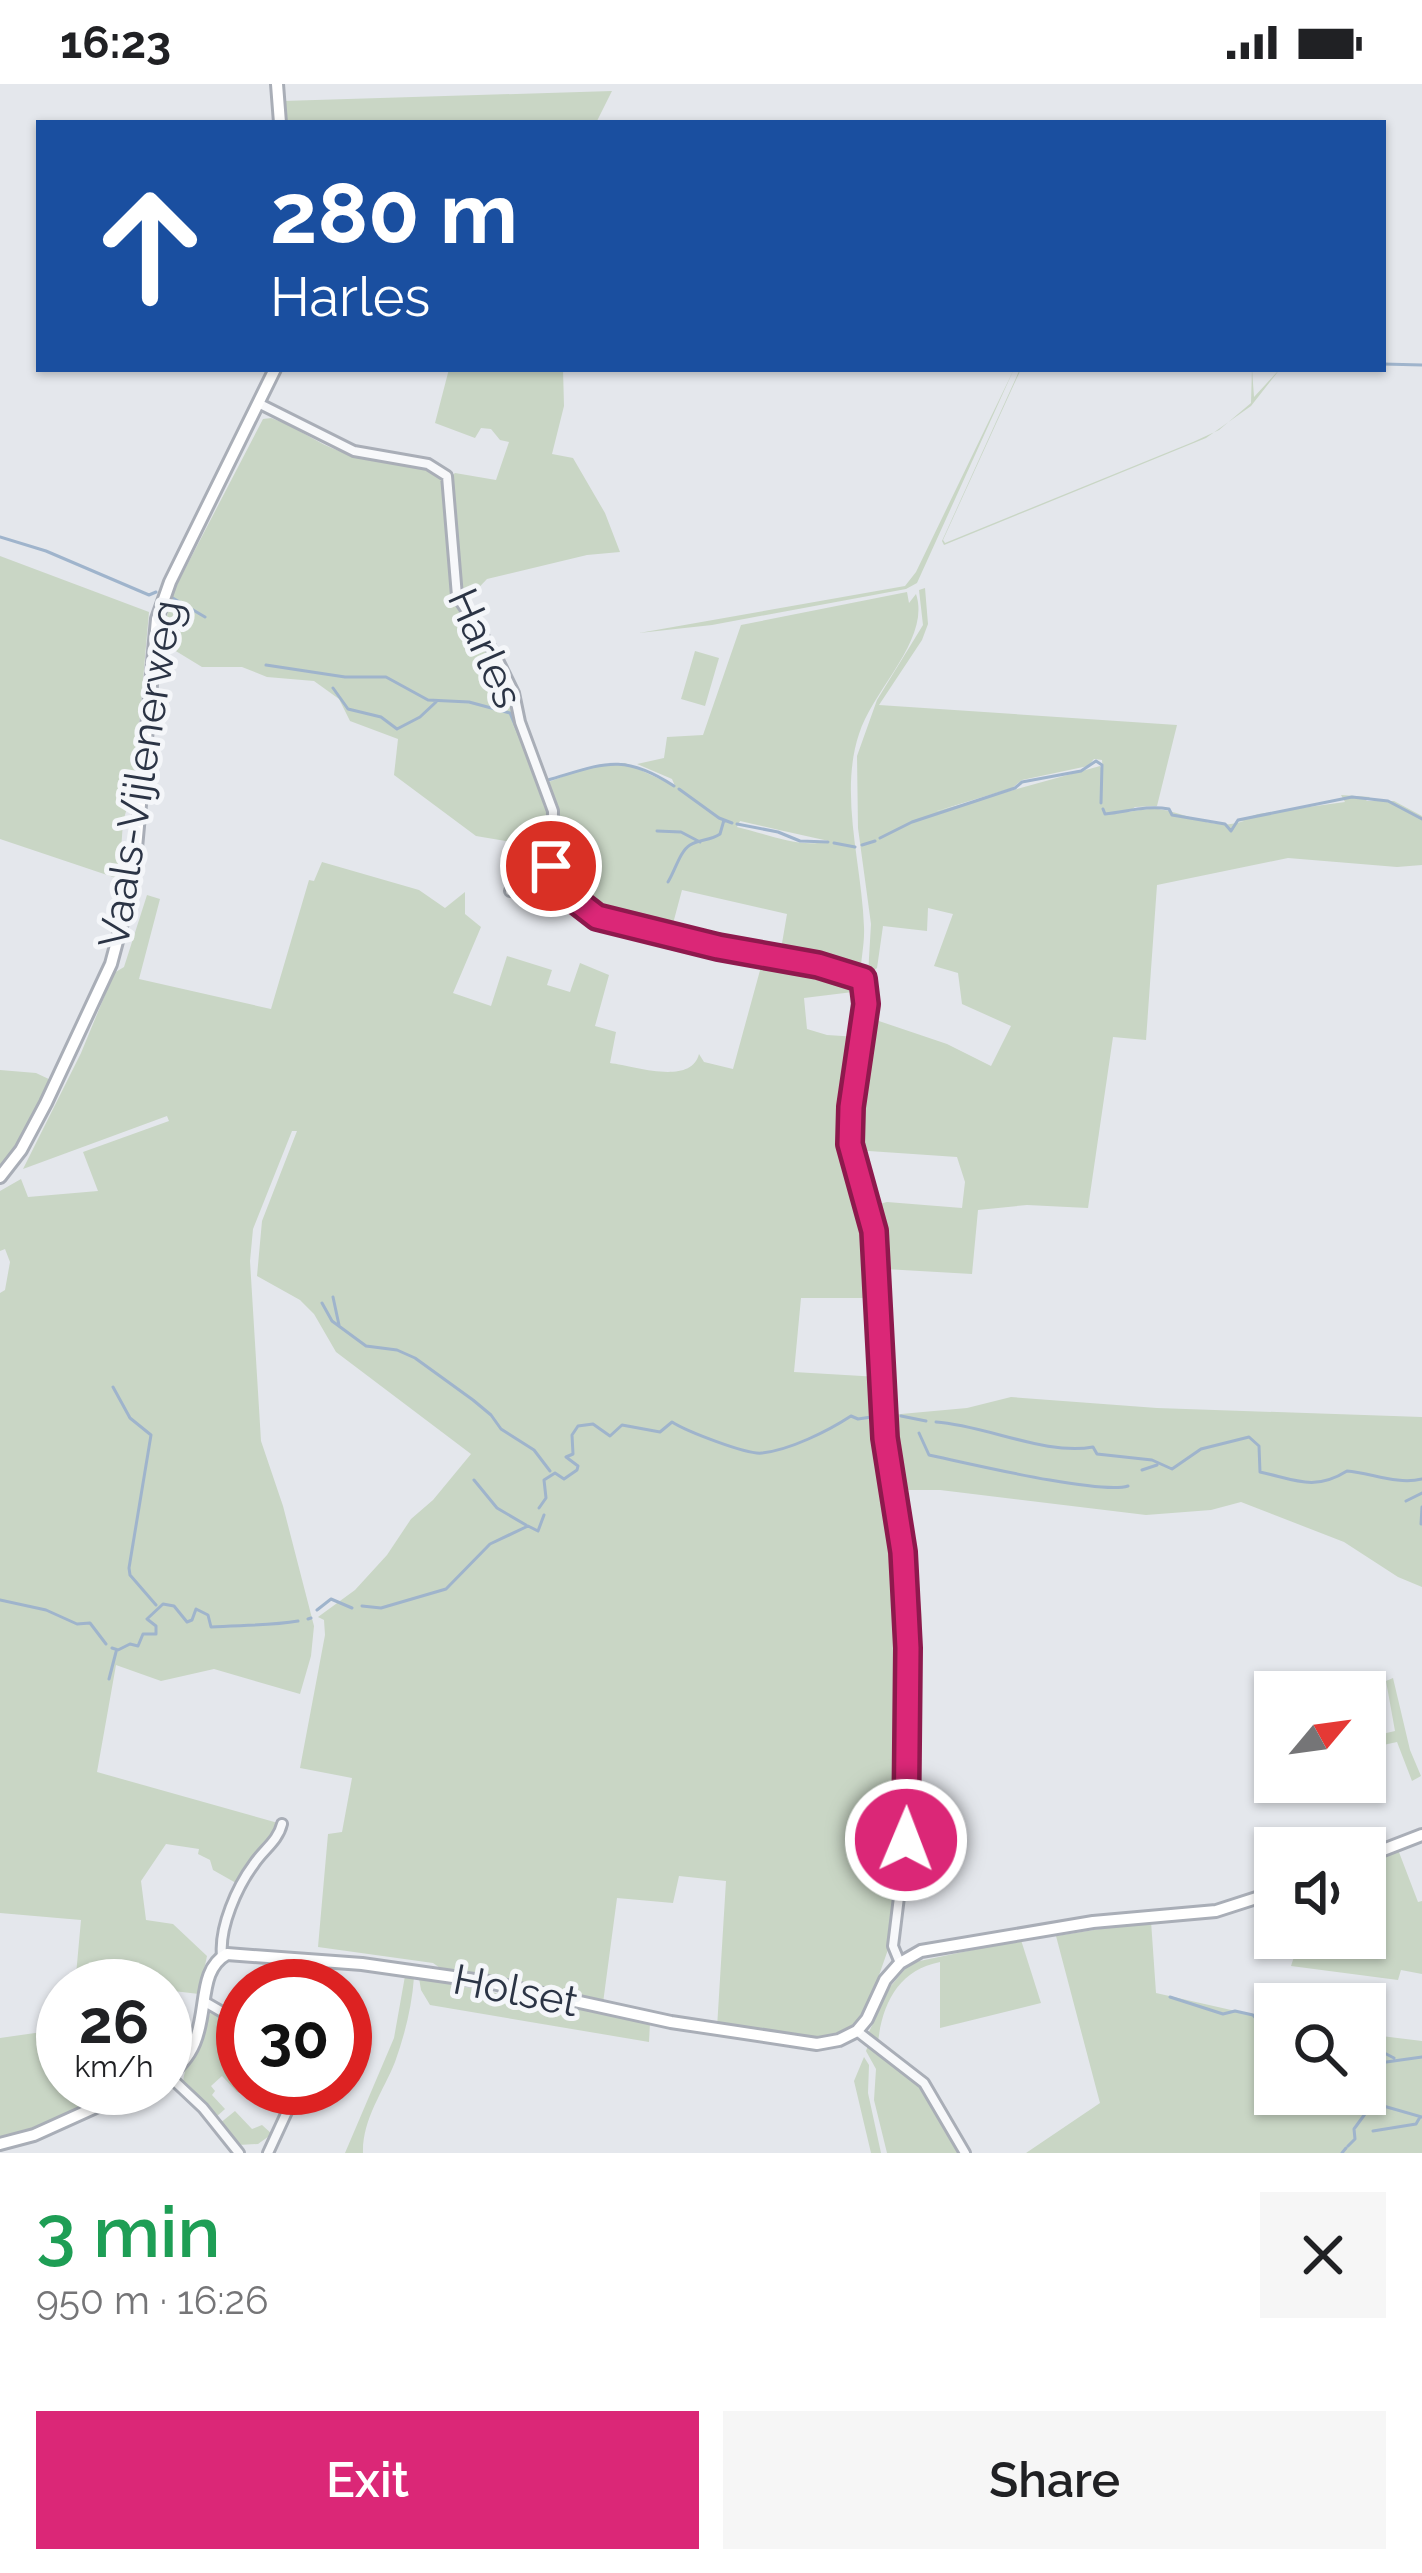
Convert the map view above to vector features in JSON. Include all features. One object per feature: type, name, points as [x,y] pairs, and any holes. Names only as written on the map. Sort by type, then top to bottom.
[{"type":"street","points":[[277,84],[280,120]]},
{"type":"street","name":"Vaals-Vijlenerweg","points":[[0,1177],[26,1142],[111,964],[136,848],[157,619],[170,582],[274,372]]},
{"type":"street","name":"Harles","points":[[260,404],[354,451],[428,464],[447,476],[457,596],[514,693],[553,811],[554,875]]},
{"type":"street","points":[[538,893],[554,875],[573,900],[611,922],[818,965],[863,979],[866,1004],[850,1144],[874,1231],[877,1341],[903,1552],[908,1648],[907,1828],[893,1946],[900,1963]]},
{"type":"street","points":[[510,891],[573,900]]},
{"type":"street","points":[[192,2050],[200,2033],[208,1974],[222,1956],[237,1894],[282,1825]]},
{"type":"street","points":[[1386,1849],[1422,1835]]},
{"type":"street","points":[[965,2153],[924,2083],[857,2031],[900,1963],[940,1946],[1109,1920],[1202,1913],[1254,1898]]},
{"type":"street","name":"Holset","points":[[222,1956],[327,1960],[448,1976],[681,2024],[817,2044],[857,2031]]},
{"type":"street","points":[[205,2002],[216,2008]]},
{"type":"street","points":[[192,2098],[239,2153]]},
{"type":"street","points":[[0,2144],[79,2115]]},
{"type":"street","points":[[268,2153],[286,2115]]},
{"type":"green space","points":[[612,91],[598,120],[284,120],[283,101]]},
{"type":"green space","points":[[448,372],[563,372],[564,406],[552,454],[573,458],[605,513],[620,552],[587,555],[487,579],[465,602],[500,658],[468,613],[458,590],[451,476],[496,480],[509,442],[500,440],[491,429],[481,428],[475,438],[435,423]]},
{"type":"green space","points":[[1013,372],[917,583],[906,589],[712,625],[639,633],[905,586]]},
{"type":"green space","points":[[1019,372],[945,543],[1214,432],[1206,438],[944,545]]},
{"type":"green space","points":[[1252,372],[1254,397],[1278,372],[1251,406],[1228,422],[1251,403]]},
{"type":"green space","points":[[271,418],[342,452],[409,463],[445,480],[453,592],[506,684],[550,815],[548,848],[476,836],[394,775],[398,739],[350,721],[339,699],[314,681],[267,677],[242,667],[202,667],[161,642],[172,594],[263,419]]},
{"type":"green space","points":[[0,556],[149,612],[134,783],[123,822],[119,879],[0,839]]},
{"type":"green space","points":[[925,588],[928,624],[922,640],[879,705],[1177,725],[1157,806],[1128,812],[1158,809],[1233,824],[1258,814],[1345,802],[1341,795],[1394,801],[1422,816],[1422,865],[1288,858],[1157,885],[1146,1040],[1113,1037],[1088,1208],[1027,1205],[978,1210],[972,1274],[885,1269],[881,1316],[866,1298],[801,1298],[794,1372],[879,1377],[906,1622],[899,1888],[891,1941],[870,2001],[851,2029],[832,2044],[717,2028],[726,1881],[679,1876],[673,1903],[617,1898],[603,2003],[450,1975],[433,1963],[318,1947],[328,1834],[342,1832],[352,1778],[300,1768],[325,1635],[324,1620],[318,1617],[355,1590],[471,1454],[336,1352],[300,1300],[257,1276],[262,1221],[297,1131],[292,1131],[253,1229],[250,1261],[261,1441],[314,1626],[300,1694],[214,1669],[161,1681],[116,1665],[97,1772],[278,1823],[278,1827],[236,1883],[213,1870],[210,1860],[198,1854],[199,1849],[166,1844],[141,1881],[146,1920],[173,1924],[207,1956],[199,1994],[192,1993],[192,1959],[77,1959],[81,1920],[0,1913],[0,1293],[5,1290],[10,1262],[5,1249],[0,1251],[0,1191],[21,1179],[28,1197],[98,1191],[83,1152],[169,1121],[167,1116],[23,1169],[81,1053],[114,973],[124,967],[147,895],[160,899],[139,979],[271,1009],[309,880],[314,881],[322,862],[419,890],[445,908],[465,892],[465,914],[481,927],[453,993],[491,1006],[507,956],[552,970],[547,985],[570,992],[580,963],[609,975],[595,1026],[616,1032],[610,1063],[674,1072],[694,1064],[699,1054],[704,1062],[733,1069],[765,952],[780,955],[787,914],[682,890],[671,931],[591,913],[555,871],[557,828],[546,783],[585,768],[625,763],[675,786],[672,779],[637,764],[664,758],[667,737],[703,735],[741,625],[907,592],[909,603],[916,594],[916,628],[866,717],[853,757],[851,805],[864,927],[861,991],[804,998],[807,1029],[858,1037],[850,1151],[859,1194],[869,1213],[875,1205],[887,1202],[962,1208],[965,1182],[957,1157],[854,1150],[870,1018],[947,1044],[991,1066],[1011,1026],[962,1004],[958,973],[934,966],[953,914],[928,908],[927,931],[883,926],[877,968],[868,975],[871,924],[858,828],[857,756],[877,700],[923,625],[919,590]],"holes":[[[1102,760],[1103,772],[1100,766],[937,811],[1012,788],[1022,780]],[[740,821],[829,841],[783,840],[737,827]]]},
{"type":"green space","points":[[695,651],[719,658],[705,706],[681,699]]},
{"type":"green space","points":[[0,1070],[36,1073],[53,1081],[42,1110],[0,1174]]},
{"type":"green space","points":[[1011,1397],[1157,1408],[1422,1417],[1422,1587],[1344,1542],[1241,1502],[1211,1510],[1146,1515],[940,1490],[900,1490],[890,1415],[967,1408]]},
{"type":"green space","points":[[910,1568],[922,1615],[913,1662]]},
{"type":"green space","points":[[1393,1678],[1421,1776],[1412,1781],[1397,1742],[1386,1744],[1386,1733],[1395,1731],[1386,1681]]},
{"type":"green space","points":[[1397,1847],[1418,1902],[1422,1901],[1422,1974],[1401,1970],[1398,1980],[1291,1966],[1293,1959],[1386,1959],[1386,1851]]},
{"type":"green space","points":[[1151,1921],[1156,1993],[1254,2015],[1254,2115],[1386,2115],[1386,2037],[1422,2041],[1422,2153],[1026,2153],[1100,2103],[1056,1936]]},
{"type":"green space","points":[[1021,1940],[1041,2003],[940,2028],[940,1962],[914,1972],[895,1990],[878,2043],[868,2034],[890,1987],[910,1963]]},
{"type":"green space","points":[[405,1976],[414,1977],[399,2051],[372,2114],[372,2090],[394,2038]]},
{"type":"green space","points":[[419,1978],[650,2023],[649,2042],[430,2005]]},
{"type":"green space","points":[[210,2013],[216,2016],[216,2081],[211,2086],[218,2115],[215,2118],[192,2093],[192,2056]]},
{"type":"green space","points":[[36,2033],[36,2115],[63,2115],[0,2139],[0,2038]]},
{"type":"green space","points":[[869,2043],[927,2094],[960,2153],[887,2153],[874,2100],[876,2069],[866,2051]]},
{"type":"green space","points":[[864,2057],[881,2153],[871,2153],[854,2081]]},
{"type":"green space","points":[[230,2115],[239,2115],[252,2129],[262,2125],[272,2134],[258,2144],[238,2145],[219,2124]]},
{"type":"green space","points":[[361,2115],[371,2115],[363,2153],[345,2153]]},
{"type":"waterway","points":[[1386,364],[1422,365]]},
{"type":"waterway","points":[[0,537],[46,551],[149,595],[156,592]]},
{"type":"waterway","points":[[171,597],[205,617]]},
{"type":"waterway","points":[[266,665],[345,677],[386,677],[428,700],[469,702],[510,713],[538,779]]},
{"type":"waterway","points":[[333,688],[348,709],[381,717],[397,729],[436,702]]},
{"type":"waterway","points":[[880,838],[1022,782],[1081,771],[1096,761],[1102,765],[1101,803]]},
{"type":"waterway","points":[[548,780],[612,764],[640,768],[674,786]]},
{"type":"waterway","points":[[679,789],[732,823]]},
{"type":"waterway","points":[[1103,809],[1105,814],[1169,809],[1172,815],[1225,824],[1231,831],[1238,820],[1352,797],[1388,801],[1422,819]]},
{"type":"waterway","points":[[668,882],[686,848],[720,834],[724,820]]},
{"type":"waterway","points":[[737,824],[800,841],[828,842]]},
{"type":"waterway","points":[[657,831],[681,832],[700,842]]},
{"type":"waterway","points":[[862,845],[875,841]]},
{"type":"waterway","points":[[834,843],[855,847]]},
{"type":"waterway","points":[[333,1297],[339,1325]]},
{"type":"waterway","points":[[322,1303],[332,1321],[366,1346],[415,1358],[473,1400],[501,1429],[534,1450],[550,1471]]},
{"type":"waterway","points":[[113,1387],[130,1418],[151,1435],[129,1568],[156,1605]]},
{"type":"waterway","points":[[539,1508],[546,1498],[544,1480],[555,1473],[564,1479],[577,1470],[566,1457],[573,1454],[572,1435],[578,1426],[593,1424],[610,1436],[622,1425],[660,1432],[672,1422],[717,1442],[762,1453],[808,1439],[851,1416],[878,1416]]},
{"type":"waterway","points":[[901,1416],[926,1421]]},
{"type":"waterway","points":[[936,1422],[1036,1444],[1093,1447],[1097,1454],[1152,1460],[1172,1469],[1201,1449],[1249,1437],[1259,1446],[1260,1472],[1314,1482],[1347,1471],[1394,1480],[1422,1479]]},
{"type":"waterway","points":[[919,1433],[929,1455],[1063,1482],[1128,1486]]},
{"type":"waterway","points":[[1142,1470],[1157,1465]]},
{"type":"waterway","points":[[474,1480],[497,1508],[526,1525]]},
{"type":"waterway","points":[[1406,1501],[1422,1493]]},
{"type":"waterway","points":[[1421,1524],[1422,1507]]},
{"type":"waterway","points":[[362,1606],[381,1608],[446,1589],[490,1544],[528,1526],[538,1531],[544,1515]]},
{"type":"waterway","points":[[317,1610],[331,1599],[352,1608]]},
{"type":"waterway","points":[[0,1600],[46,1610],[77,1624],[90,1623],[106,1644]]},
{"type":"waterway","points":[[112,1648],[138,1646],[143,1634],[156,1634],[156,1626],[147,1619],[163,1604],[174,1606],[187,1622],[196,1609],[208,1615],[211,1627],[298,1621]]},
{"type":"waterway","points":[[109,1679],[116,1652]]},
{"type":"waterway","points":[[1170,1997],[1223,2014],[1235,2011],[1254,2016]]},
{"type":"waterway","points":[[1386,2054],[1394,2058]]},
{"type":"waterway","points":[[1386,2062],[1422,2057]]},
{"type":"waterway","points":[[1348,2146],[1373,2103],[1422,2117]]},
{"type":"waterway","points":[[1373,2131],[1416,2124],[1420,2117]]},
{"type":"waterway","points":[[1342,2153],[1346,2148]]},
{"type":"route","points":[[551,866],[566,893],[597,917],[863,979],[864,1031],[850,1144],[874,1231],[885,1438],[903,1552],[908,1648],[906,1840]]}]
